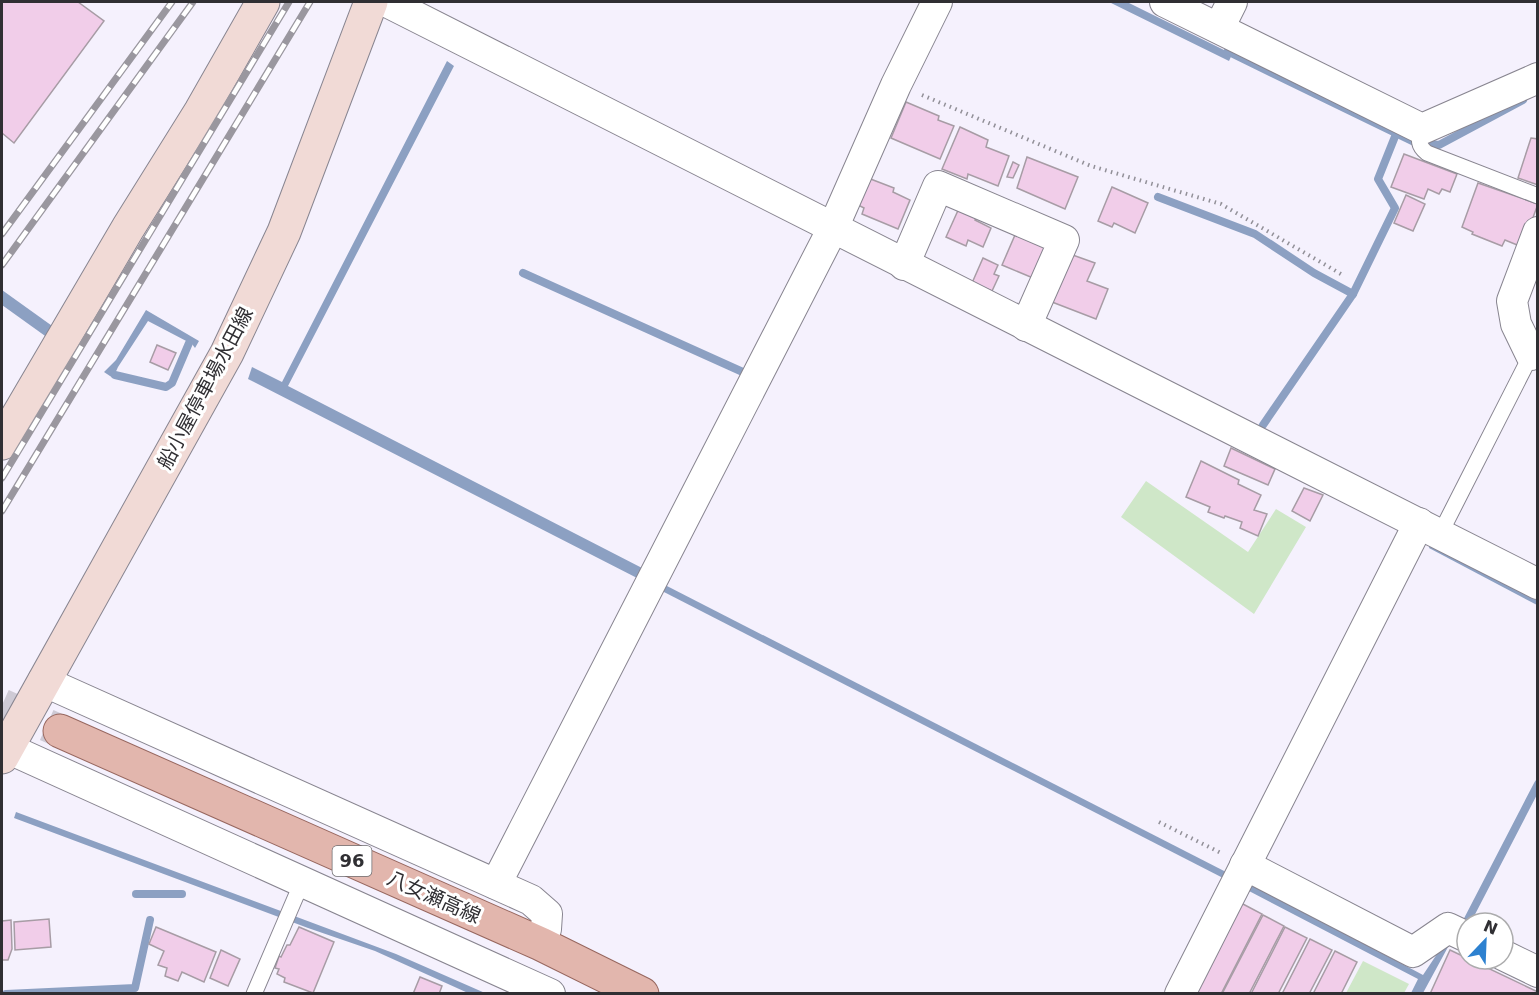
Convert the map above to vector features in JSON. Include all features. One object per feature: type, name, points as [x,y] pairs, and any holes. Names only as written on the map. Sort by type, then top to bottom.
[{"type":"main road","points":[[2,443],[128,228],[201,111],[262,2]]},
{"type":"main road","name":"船小屋停車場水田線","points":[[4,752],[227,353],[284,232],[371,2]]},
{"type":"main road","name":"八女瀬高線","points":[[60,731],[541,945],[642,993]]},
{"type":"street","points":[[387,2],[1538,584]]},
{"type":"street","points":[[496,884],[832,228],[896,85],[937,2]]},
{"type":"street","points":[[1165,2],[1226,15],[1422,129],[1538,78]]},
{"type":"street","points":[[904,265],[938,186],[1064,240],[1026,326]]},
{"type":"street","points":[[1531,355],[1516,324],[1512,300],[1538,232]]},
{"type":"street","points":[[1180,993],[1245,866],[1430,528]]},
{"type":"street","points":[[44,681],[531,900],[547,914],[546,929],[541,945]]},
{"type":"street","points":[[4,752],[304,882],[550,993]]},
{"type":"street","points":[[1245,866],[1413,952],[1448,928],[1455,932]]},
{"type":"street","points":[[1515,961],[1538,972]]},
{"type":"lane","points":[[1422,129],[1418,139],[1420,148],[1427,153],[1538,196]]},
{"type":"lane","points":[[1430,528],[1531,355]]},
{"type":"lane","points":[[254,993],[304,882]]},
{"type":"path","points":[[896,85],[1091,166],[1221,204],[1341,274]]},
{"type":"path","points":[[1159,822],[1245,866]]},
{"type":"green space","points":[[1146,481],[1248,552],[1276,509],[1306,527],[1254,614],[1121,517]]},
{"type":"green space","points":[[1363,961],[1409,984],[1404,993],[1346,993]]},
{"type":"water","points":[[1109,2],[1127,2],[1224,50],[1226,44],[1235,48],[1229,61]]},
{"type":"water","points":[[447,61],[454,66],[288,386],[644,569],[639,579],[248,379],[252,367],[282,382]]},
{"type":"water","points":[[2,290],[55,328],[48,338],[2,305]]},
{"type":"water","points":[[146,310],[199,341],[195,348],[192,344],[148,321],[113,378],[104,372],[116,360]]},
{"type":"water","points":[[1430,545],[1537,600],[1537,605],[1429,548]]},
{"type":"water","points":[[665,585],[1228,873],[1225,879],[662,591]]},
{"type":"water","points":[[16,812],[396,954],[485,993],[468,993],[375,951],[14,818]]},
{"type":"water","points":[[1252,884],[1423,975],[1445,942],[1448,947],[1423,993],[1411,993],[1418,979],[1249,891]]},
{"type":"building","points":[[2,2],[78,2],[104,21],[14,143],[2,133]]},
{"type":"building","points":[[906,102],[939,116],[938,120],[954,126],[940,159],[891,138]]},
{"type":"building","points":[[960,127],[988,140],[986,147],[1009,156],[998,186],[968,174],[967,179],[942,169]]},
{"type":"building","points":[[1531,138],[1538,139],[1538,185],[1518,178]]},
{"type":"building","points":[[1404,154],[1457,174],[1450,192],[1442,189],[1439,194],[1428,189],[1424,199],[1391,187]]},
{"type":"building","points":[[1027,157],[1078,177],[1065,209],[1017,188]]},
{"type":"building","points":[[1013,162],[1019,165],[1013,178],[1007,177]]},
{"type":"building","points":[[868,178],[894,188],[893,192],[910,200],[898,229],[862,214],[864,208],[856,204]]},
{"type":"building","points":[[1478,183],[1538,204],[1522,247],[1505,240],[1502,246],[1472,234],[1473,232],[1462,227]]},
{"type":"building","points":[[1112,187],[1148,203],[1135,233],[1114,223],[1112,227],[1098,221]]},
{"type":"building","points":[[1406,195],[1425,204],[1413,231],[1394,223]]},
{"type":"building","points":[[960,206],[977,214],[975,220],[991,228],[983,247],[968,240],[966,246],[946,237]]},
{"type":"building","points":[[1015,235],[1046,248],[1033,278],[1002,265]]},
{"type":"building","points":[[1070,254],[1095,263],[1087,281],[1108,289],[1096,319],[1052,302]]},
{"type":"building","points":[[983,258],[998,265],[994,274],[999,276],[992,291],[972,283]]},
{"type":"building","points":[[157,345],[176,353],[168,370],[150,362]]},
{"type":"building","points":[[1231,448],[1275,469],[1268,485],[1224,466]]},
{"type":"building","points":[[1201,461],[1239,480],[1238,484],[1261,495],[1254,510],[1267,514],[1258,536],[1240,528],[1242,522],[1208,512],[1210,507],[1186,497]]},
{"type":"building","points":[[1304,488],[1323,495],[1310,521],[1292,511]]},
{"type":"building","points":[[1241,903],[1262,914],[1221,994],[1194,994]]},
{"type":"building","points":[[1263,915],[1284,926],[1249,994],[1222,994]]},
{"type":"building","points":[[49,919],[51,947],[15,950],[14,922]]},
{"type":"building","points":[[11,920],[12,949],[8,960],[2,960],[2,921]]},
{"type":"building","points":[[156,927],[216,952],[204,982],[182,972],[178,981],[165,976],[167,968],[158,965],[164,951],[149,944]]},
{"type":"building","points":[[299,927],[334,942],[313,993],[284,982],[285,978],[277,974],[279,969],[275,968],[279,956],[281,957],[287,945],[290,945]]},
{"type":"building","points":[[1285,927],[1307,938],[1278,994],[1251,994]]},
{"type":"building","points":[[1310,939],[1332,950],[1309,994],[1282,994]]},
{"type":"building","points":[[221,950],[240,959],[228,986],[210,978]]},
{"type":"building","points":[[1450,950],[1455,952],[1455,971],[1494,971],[1538,992],[1538,994],[1430,994]]},
{"type":"building","points":[[1335,951],[1357,962],[1341,994],[1313,994]]},
{"type":"building","points":[[420,977],[442,986],[439,994],[413,994]]},
{"type":"waterway","points":[[1233,54],[1414,142],[1439,145],[1523,100]]},
{"type":"waterway","points":[[1263,425],[1353,294],[1395,208],[1378,179],[1396,134]]},
{"type":"waterway","points":[[1158,197],[1255,234],[1314,273],[1353,294]]},
{"type":"waterway","points":[[523,273],[745,373]]},
{"type":"waterway","points":[[115,375],[166,387],[172,383],[189,343]]},
{"type":"waterway","points":[[1472,911],[1538,784]]},
{"type":"waterway","points":[[136,894],[182,894]]},
{"type":"waterway","points":[[6,994],[135,988],[150,920]]},
{"type":"tunnel","points":[[2,705],[60,731]]},
{"type":"railway","points":[[2,234],[172,2]]},
{"type":"railway","points":[[2,265],[193,2]]},
{"type":"railway","points":[[2,478],[289,2]]},
{"type":"railway","points":[[2,511],[310,2]]}]
